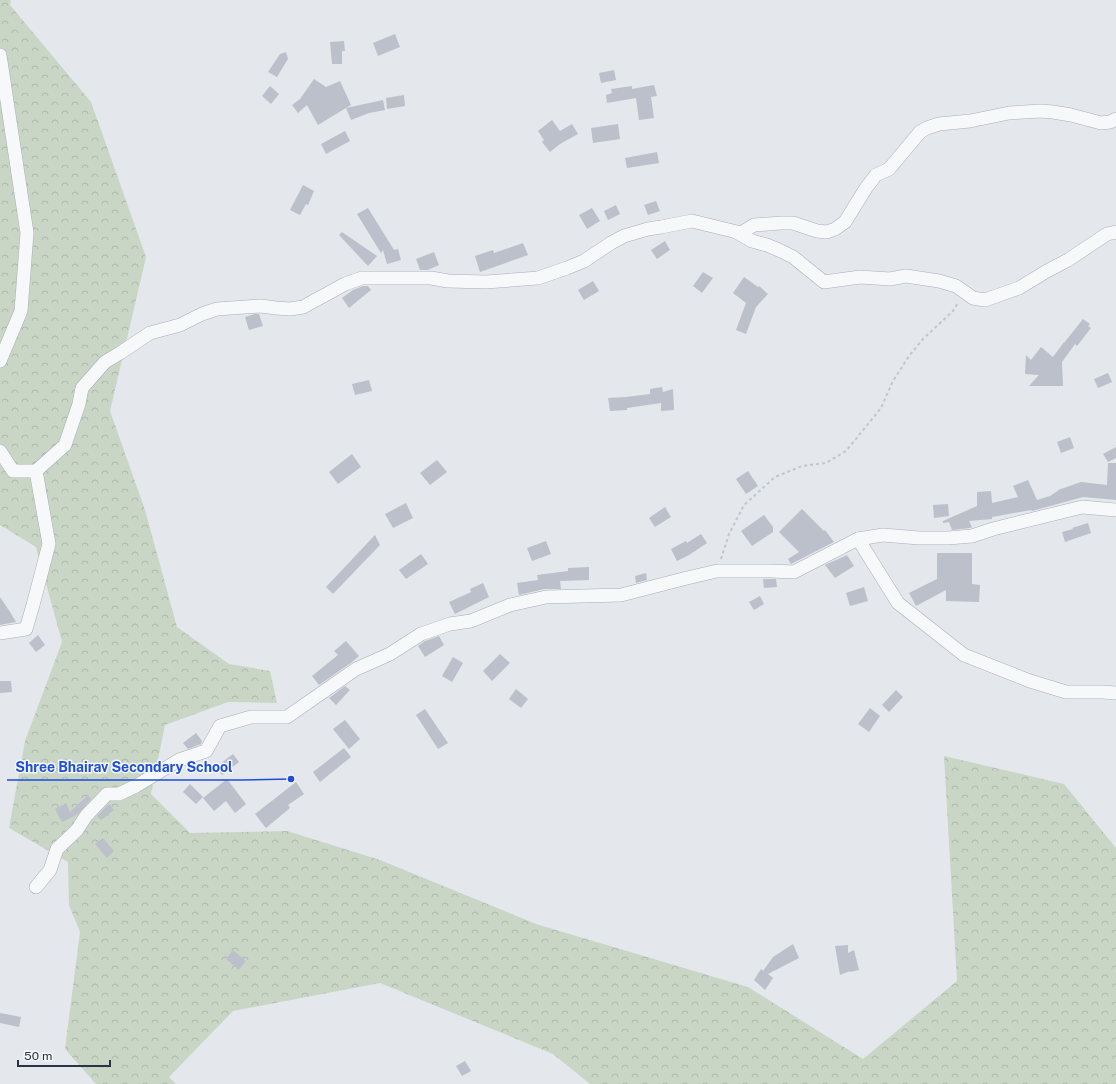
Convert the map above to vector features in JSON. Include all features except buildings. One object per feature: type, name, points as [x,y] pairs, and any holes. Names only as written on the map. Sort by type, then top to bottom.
[{"type":"street","points":[[0,55],[27,233],[21,310],[0,360]]},
{"type":"street","points":[[738,233],[741,233],[754,225],[787,223],[793,223],[817,231],[827,232],[835,229],[845,222],[876,175],[889,170],[920,132],[939,124],[970,121],[1009,112],[1040,111],[1071,115],[1100,123],[1110,122],[1116,119]]},
{"type":"street","points":[[0,451],[13,471],[36,471],[65,445],[79,404],[82,388],[105,362],[150,333],[180,325],[202,314],[217,309],[261,306],[290,309],[303,307],[345,284],[362,278],[431,278],[448,281],[486,282],[538,278],[584,261],[611,243],[630,234],[692,221],[738,233],[752,242],[781,250],[793,257],[824,282],[860,278],[890,279],[906,276],[956,286],[973,298],[986,300],[1020,288],[1068,260],[1106,234],[1116,232]]},
{"type":"street","points":[[0,633],[26,628],[49,544],[36,471]]},
{"type":"street","points":[[36,887],[50,870],[57,849],[76,830],[86,816],[107,794],[119,794],[136,786],[179,760],[206,751],[220,726],[251,717],[287,717],[356,669],[390,654],[421,634],[450,624],[471,621],[510,605],[546,597],[621,595],[718,571],[794,572],[858,539],[883,535],[919,538],[972,536],[993,529],[1082,507],[1116,510]]},
{"type":"street","points":[[858,539],[898,603],[964,655],[1030,681],[1066,692],[1116,693]]},
{"type":"path","points":[[718,571],[729,534],[744,505],[775,477],[802,466],[826,463],[846,451],[881,408],[892,381],[909,356],[923,339],[953,311],[965,293]]},
{"type":"green space","points":[[0,0],[11,0],[10,5],[91,102],[146,257],[110,411],[145,510],[177,627],[229,664],[270,671],[277,703],[228,702],[165,725],[151,794],[190,833],[287,831],[380,860],[536,924],[748,987],[863,1059],[957,981],[944,756],[1064,784],[1116,848],[1116,1084],[590,1084],[553,1054],[380,983],[233,1011],[169,1077],[176,1084],[96,1084],[65,1049],[80,932],[69,905],[68,862],[9,828],[25,741],[62,642],[36,547],[0,525]]},
{"type":"place","name":"Shree Bhairav Secondary School","points":[[291,779]]}]
